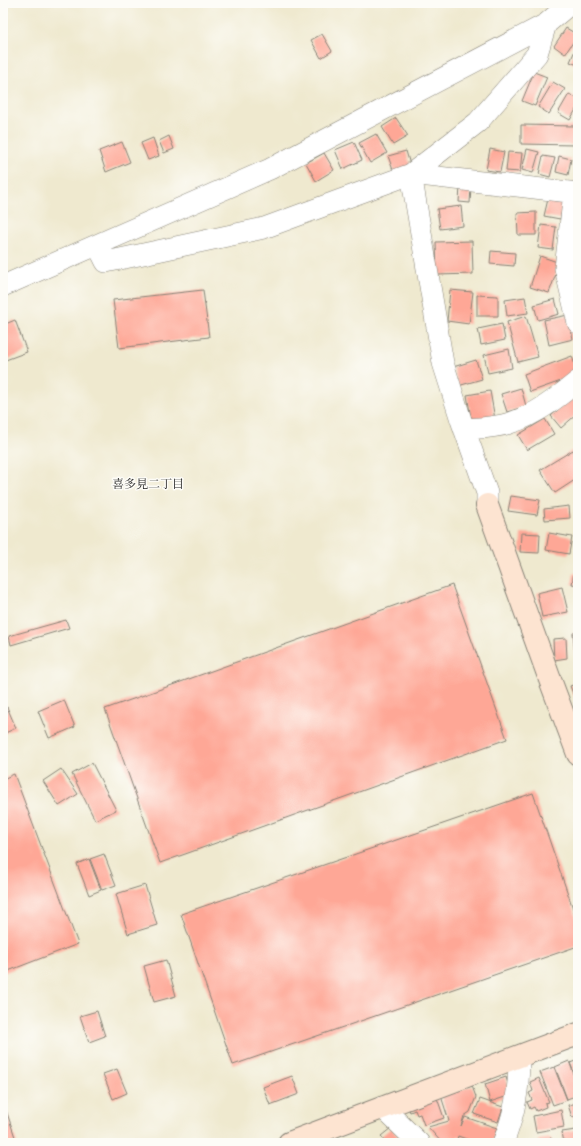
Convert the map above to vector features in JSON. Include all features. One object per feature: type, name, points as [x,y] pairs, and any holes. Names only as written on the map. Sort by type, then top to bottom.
[{"type":"street","points":[[3,286],[98,246],[270,169],[546,24],[571,3]]},
{"type":"street","points":[[98,246],[106,262],[264,228],[411,174],[478,122],[537,54],[546,24]]},
{"type":"street","points":[[411,174],[576,193],[565,268],[578,323]]},
{"type":"street","points":[[411,174],[443,362],[464,429],[487,493],[487,505],[578,754]]},
{"type":"street","points":[[464,429],[509,424],[528,416],[558,398],[578,381]]},
{"type":"street","points":[[289,1143],[578,1034]]},
{"type":"street","points":[[503,1143],[510,1125],[519,1085],[519,1057]]},
{"type":"street","points":[[382,1107],[419,1143]]},
{"type":"building","points":[[566,28],[578,35],[565,54],[554,46]]},
{"type":"building","points":[[322,34],[332,51],[321,58],[311,40]]},
{"type":"building","points":[[578,43],[578,65],[570,62]]},
{"type":"building","points":[[534,72],[547,77],[535,106],[522,101]]},
{"type":"building","points":[[553,82],[565,89],[549,114],[538,107]]},
{"type":"building","points":[[569,94],[578,99],[578,106],[570,120],[558,113]]},
{"type":"building","points":[[396,118],[408,136],[393,145],[382,127]]},
{"type":"building","points":[[521,125],[575,126],[575,145],[521,144]]},
{"type":"building","points":[[376,134],[387,153],[370,163],[359,143]]},
{"type":"building","points":[[169,136],[174,149],[164,153],[159,141]]},
{"type":"building","points":[[153,138],[159,156],[148,160],[141,143]]},
{"type":"building","points":[[122,142],[130,162],[106,172],[99,151]]},
{"type":"building","points":[[354,142],[362,160],[343,169],[335,150]]},
{"type":"building","points":[[490,149],[504,152],[500,172],[486,170]]},
{"type":"building","points":[[527,149],[539,152],[533,173],[522,170]]},
{"type":"building","points":[[406,151],[411,168],[394,173],[388,156]]},
{"type":"building","points":[[508,152],[522,153],[520,172],[506,171]]},
{"type":"building","points":[[324,153],[334,170],[316,181],[306,163]]},
{"type":"building","points":[[543,156],[555,158],[550,177],[539,174]]},
{"type":"building","points":[[559,156],[571,159],[568,175],[556,172]]},
{"type":"building","points":[[460,186],[471,187],[470,203],[459,202]]},
{"type":"building","points":[[548,199],[564,202],[560,219],[544,216]]},
{"type":"building","points":[[461,206],[463,226],[440,229],[437,209]]},
{"type":"building","points":[[536,212],[536,235],[518,235],[517,213]]},
{"type":"building","points":[[541,225],[556,227],[553,250],[538,248]]},
{"type":"building","points":[[472,241],[473,274],[437,275],[436,242]]},
{"type":"building","points":[[491,251],[515,253],[514,266],[490,264]]},
{"type":"building","points":[[540,256],[560,263],[549,293],[530,287]]},
{"type":"building","points":[[203,290],[209,337],[119,348],[113,300]]},
{"type":"building","points":[[450,290],[473,292],[469,324],[447,321]]},
{"type":"building","points":[[477,295],[498,296],[498,316],[477,316]]},
{"type":"building","points":[[525,297],[528,313],[507,316],[505,300]]},
{"type":"building","points":[[555,299],[559,314],[538,320],[534,305]]},
{"type":"building","points":[[568,315],[573,339],[549,345],[544,320]]},
{"type":"building","points":[[526,316],[538,357],[518,362],[507,322]]},
{"type":"building","points":[[15,320],[27,352],[3,361],[3,325]]},
{"type":"building","points":[[502,324],[505,340],[481,345],[478,329]]},
{"type":"building","points":[[509,349],[512,368],[488,373],[484,355]]},
{"type":"building","points":[[572,356],[578,375],[530,392],[524,374]]},
{"type":"building","points":[[476,360],[482,379],[458,386],[453,367]]},
{"type":"building","points":[[521,388],[526,406],[507,412],[501,394]]},
{"type":"building","points":[[490,391],[495,419],[472,424],[467,395]]},
{"type":"building","points":[[571,398],[578,406],[578,413],[561,428],[551,416]]},
{"type":"building","points":[[545,419],[554,434],[527,450],[518,435]]},
{"type":"building","points":[[573,450],[578,458],[578,478],[555,493],[540,470]]},
{"type":"building","points":[[511,496],[540,500],[537,515],[508,511]]},
{"type":"building","points":[[569,506],[570,518],[545,520],[544,509]]},
{"type":"building","points":[[521,533],[540,534],[539,553],[520,552]]},
{"type":"building","points":[[549,533],[572,537],[569,554],[546,550]]},
{"type":"building","points":[[574,573],[578,574],[578,585],[572,584]]},
{"type":"building","points":[[452,585],[507,739],[160,863],[105,709]]},
{"type":"building","points":[[562,587],[568,612],[542,617],[537,593]]},
{"type":"building","points":[[66,620],[69,628],[11,645],[9,636]]},
{"type":"building","points":[[573,633],[578,633],[578,656],[575,656]]},
{"type":"building","points":[[566,638],[567,658],[554,660],[553,639]]},
{"type":"building","points":[[578,683],[578,706],[570,686]]},
{"type":"building","points":[[64,700],[75,727],[49,738],[38,711]]},
{"type":"building","points":[[7,707],[16,728],[3,734],[3,709]]},
{"type":"building","points":[[92,763],[116,810],[95,820],[72,774]]},
{"type":"building","points":[[61,769],[78,794],[59,806],[43,781]]},
{"type":"building","points":[[14,774],[78,944],[3,973],[3,779]]},
{"type":"building","points":[[533,793],[578,923],[578,946],[233,1065],[181,914]]},
{"type":"building","points":[[104,854],[116,885],[102,890],[90,859]]},
{"type":"building","points":[[89,859],[101,890],[89,895],[77,864]]},
{"type":"building","points":[[145,885],[157,925],[128,934],[116,894]]},
{"type":"building","points":[[166,960],[176,996],[154,1002],[144,966]]},
{"type":"building","points":[[97,1011],[105,1036],[89,1042],[80,1016]]},
{"type":"building","points":[[578,1060],[578,1082],[570,1063]]},
{"type":"building","points":[[569,1061],[578,1085],[578,1095],[567,1099],[555,1067]]},
{"type":"building","points":[[554,1067],[567,1100],[553,1105],[540,1072]]},
{"type":"building","points":[[117,1069],[127,1093],[113,1099],[103,1074]]},
{"type":"building","points":[[292,1076],[299,1094],[270,1105],[263,1087]]},
{"type":"building","points":[[506,1077],[511,1095],[490,1102],[485,1084]]},
{"type":"building","points":[[539,1078],[549,1102],[545,1103],[546,1107],[536,1111],[534,1107],[530,1109],[527,1102],[532,1100],[529,1093],[533,1091],[530,1082]]},
{"type":"building","points":[[472,1086],[476,1097],[470,1112],[464,1116],[461,1126],[465,1117],[497,1128],[492,1143],[477,1143],[458,1136],[456,1143],[442,1143],[428,1127],[449,1121],[441,1096]]},
{"type":"building","points":[[437,1098],[444,1118],[424,1125],[420,1114],[417,1115],[415,1110],[410,1112],[408,1107]]},
{"type":"building","points":[[480,1099],[503,1107],[498,1122],[474,1114]]},
{"type":"building","points":[[3,1101],[17,1143],[3,1143]]},
{"type":"building","points":[[578,1103],[578,1116],[572,1117],[568,1105]]},
{"type":"building","points":[[561,1110],[564,1127],[536,1132],[533,1116]]},
{"type":"building","points":[[391,1128],[403,1143],[387,1143],[381,1136]]},
{"type":"building","points":[[576,1130],[578,1143],[564,1143],[562,1132]]},
{"type":"building","points":[[551,1138],[552,1143],[539,1143],[538,1140]]},
{"type":"district","name":"喜多見二丁目","points":[[148,483]]}]
